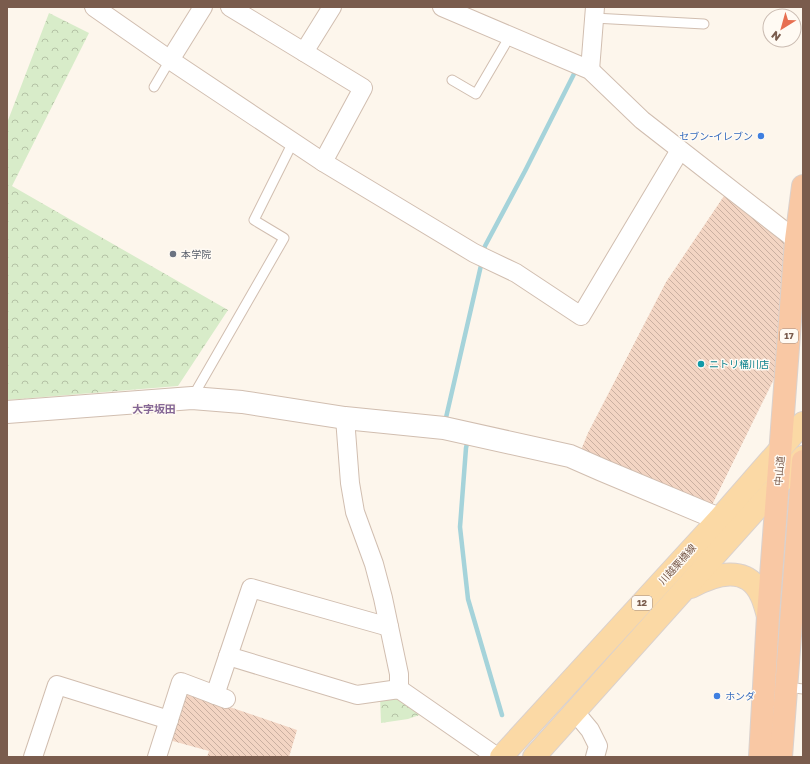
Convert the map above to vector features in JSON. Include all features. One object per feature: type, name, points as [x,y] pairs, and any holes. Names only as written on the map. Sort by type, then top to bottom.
[{"type":"highway","name":"中山道","points":[[760,757],[777,486],[803,186]]},
{"type":"highway","points":[[781,757],[795,688],[803,461]]},
{"type":"main road","name":"川越栗橋線","points":[[501,757],[719,519],[803,423]]},
{"type":"main road","name":"12","points":[[534,757],[803,458]]},
{"type":"main road","points":[[684,591],[706,579],[721,575],[734,574],[746,578],[756,587],[761,595],[768,616]]},
{"type":"street","points":[[94,7],[170,60],[323,162],[474,253],[516,273],[580,316],[680,150]]},
{"type":"street","points":[[170,60],[203,7]]},
{"type":"street","points":[[230,7],[364,88],[323,162]]},
{"type":"street","points":[[304,52],[332,7]]},
{"type":"street","points":[[442,7],[590,70],[642,120],[799,242]]},
{"type":"street","points":[[590,70],[595,12]]},
{"type":"street","points":[[7,412],[192,398],[242,402],[344,418],[444,428],[570,456],[719,519]]},
{"type":"street","points":[[344,418],[350,483],[355,512],[374,564],[399,674],[399,689]]},
{"type":"street","points":[[157,757],[181,682],[221,697],[228,656],[251,588],[389,627]]},
{"type":"street","points":[[228,656],[357,695],[399,689],[497,757]]},
{"type":"street","points":[[33,757],[57,685],[169,720]]},
{"type":"street","points":[[575,712],[590,730],[598,746],[595,757]]},
{"type":"lane","points":[[595,12],[704,24]]},
{"type":"lane","points":[[452,80],[476,94],[510,36]]},
{"type":"lane","points":[[154,87],[170,60]]},
{"type":"lane","points":[[192,398],[284,238],[254,220],[293,142]]},
{"type":"green space","points":[[49,13],[89,33],[12,186],[228,310],[178,386],[7,400],[7,123]]},
{"type":"green space","points":[[399,689],[431,711],[408,719],[381,723],[380,696]]},
{"type":"building","name":"ニトリ桶川店","points":[[726,193],[789,242],[780,349],[774,379],[711,507],[581,450],[588,433],[666,282]]},
{"type":"building","points":[[183,691],[297,730],[289,757],[207,757],[209,751],[169,740]]},
{"type":"waterway","points":[[483,254],[485,246],[577,68]]},
{"type":"waterway","points":[[445,422],[482,261]]},
{"type":"waterway","points":[[468,439],[460,527],[468,599],[502,715]]},
{"type":"place","name":"セブン-イレブン","points":[[761,136]]},
{"type":"place","name":"本学院","points":[[173,254]]},
{"type":"place","name":"ニトリ桶川店","points":[[701,364]]},
{"type":"place","name":"ホンダ","points":[[717,696]]},
{"type":"district","name":"大字坂田","points":[[154,409]]}]
